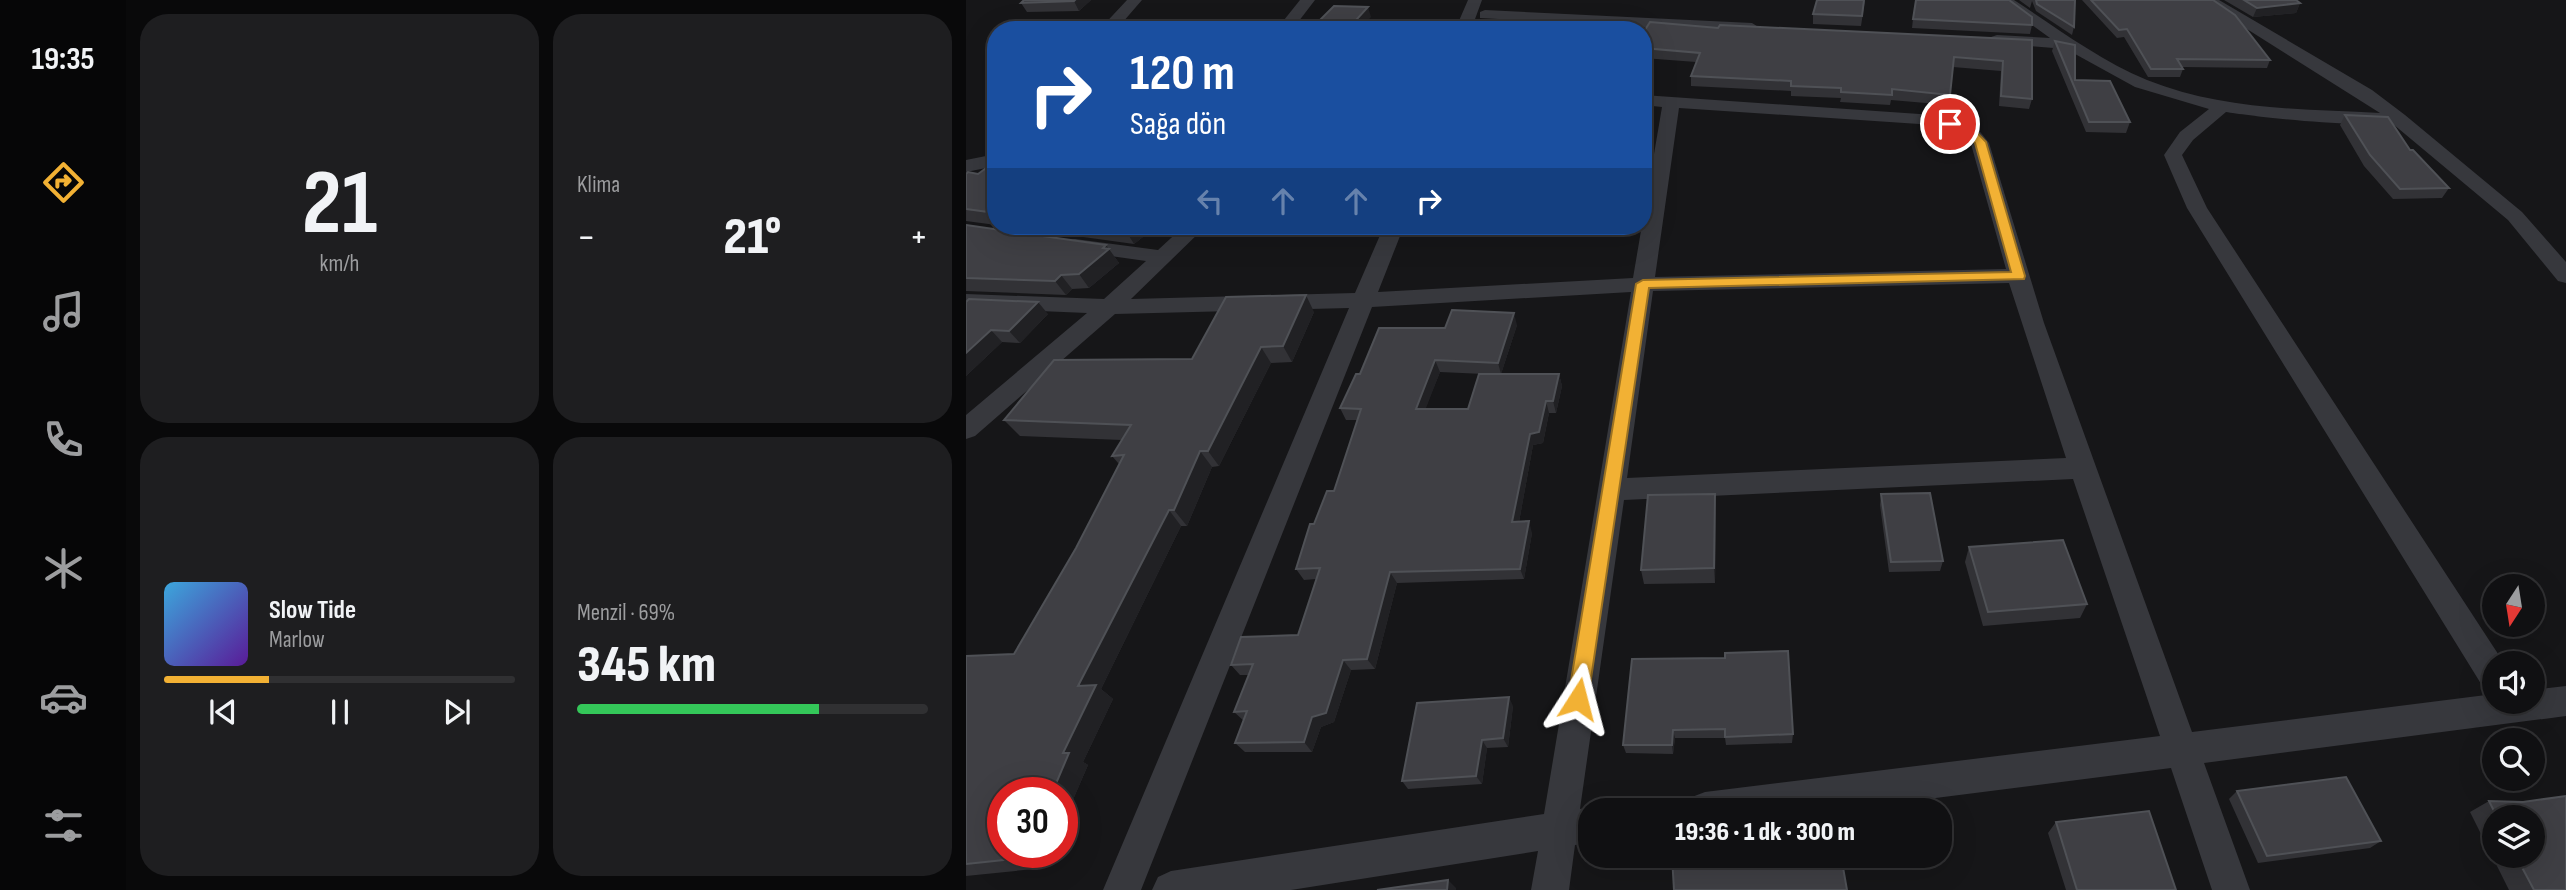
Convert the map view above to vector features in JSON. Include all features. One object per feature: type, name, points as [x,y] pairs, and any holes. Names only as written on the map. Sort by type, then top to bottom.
[{"type":"street","points":[[1115,21],[1135,0]]},
{"type":"street","points":[[1291,21],[1308,0]]},
{"type":"street","points":[[1465,21],[1475,0]]},
{"type":"street","points":[[1473,21],[1506,0]]},
{"type":"street","points":[[2004,0],[2069,44],[2160,91],[2223,106],[2311,116],[2399,119]]},
{"type":"street","points":[[2208,0],[2367,94],[2515,216],[2566,276]]},
{"type":"street","points":[[1485,15],[1604,21]]},
{"type":"street","points":[[1652,23],[1763,29]]},
{"type":"street","points":[[1986,39],[2069,44]]},
{"type":"street","points":[[1652,101],[1934,120],[1966,127],[1980,142],[2019,276],[2231,890]]},
{"type":"street","points":[[1652,226],[1671,102]]},
{"type":"street","points":[[2223,106],[2186,136],[2173,155],[2197,208],[2482,657]]},
{"type":"street","points":[[966,429],[1109,307],[1187,235]]},
{"type":"street","points":[[1122,890],[1390,235]]},
{"type":"street","points":[[1550,890],[1574,827],[1611,490],[1651,235]]},
{"type":"street","points":[[1058,242],[1164,257]]},
{"type":"street","points":[[966,301],[1109,307],[1364,300],[1643,284],[2019,276]]},
{"type":"street","points":[[1611,490],[2084,468]]},
{"type":"street","points":[[2545,703],[2566,701]]},
{"type":"street","points":[[1801,798],[2482,709]]},
{"type":"street","points":[[1171,890],[1574,827]]},
{"type":"building","points":[[1024,0],[1075,0],[1021,3]]},
{"type":"building","points":[[1817,0],[1864,0],[1862,16],[1813,14]]},
{"type":"building","points":[[1916,0],[2009,0],[2032,17],[2032,25],[1913,19]]},
{"type":"building","points":[[2036,0],[2075,0],[2074,27],[2037,4]]},
{"type":"building","points":[[2091,0],[2213,0],[2235,15],[2270,60],[2177,59],[2183,69],[2151,69],[2127,29],[2119,30]]},
{"type":"building","points":[[2244,0],[2296,0],[2300,3],[2257,8]]},
{"type":"building","points":[[1334,6],[1368,7],[1355,21],[1319,21]]},
{"type":"building","points":[[1652,22],[1718,28],[1720,25],[2032,40],[2032,99],[2001,96],[2003,61],[1954,57],[1950,95],[1892,89],[1892,95],[1841,92],[1841,88],[1791,86],[1791,81],[1691,76],[1700,53],[1652,49]]},
{"type":"building","points":[[2055,41],[2075,45],[2075,80],[2110,81],[2130,122],[2089,122]]},
{"type":"building","points":[[2345,115],[2388,117],[2410,150],[2449,188],[2400,189],[2370,155]]},
{"type":"building","points":[[987,168],[987,212],[966,209],[966,174],[978,174]]},
{"type":"building","points":[[966,225],[987,228],[987,235],[1036,235],[1106,245],[1103,248],[1109,249],[1079,274],[1061,275],[1055,281],[966,278]]},
{"type":"building","points":[[1306,295],[1283,346],[1261,347],[1208,451],[1200,451],[1174,510],[1169,510],[1078,686],[1096,685],[1063,753],[1069,753],[1059,777],[987,777],[987,862],[966,864],[966,656],[1014,654],[1076,548],[1124,455],[1112,456],[1131,425],[1004,420],[1054,360],[1192,359],[1226,297]]},
{"type":"building","points":[[969,299],[1038,302],[1009,331],[991,330],[966,353],[966,302]]},
{"type":"building","points":[[1452,310],[1514,313],[1498,363],[1435,360],[1416,409],[1468,409],[1479,374],[1559,374],[1553,401],[1546,401],[1539,432],[1530,434],[1512,522],[1529,521],[1520,569],[1390,572],[1367,659],[1343,660],[1326,713],[1312,717],[1304,742],[1235,743],[1247,711],[1234,712],[1253,664],[1231,665],[1241,637],[1298,635],[1320,568],[1296,569],[1310,524],[1314,524],[1327,491],[1334,491],[1361,409],[1340,408],[1356,374],[1360,374],[1379,328],[1445,328]]},
{"type":"building","points":[[1930,493],[1943,561],[1891,562],[1881,494]]},
{"type":"building","points":[[1715,494],[1714,568],[1641,570],[1648,495]]},
{"type":"building","points":[[2063,540],[2087,604],[1988,612],[1969,547]]},
{"type":"building","points":[[1788,651],[1793,734],[1725,737],[1725,729],[1673,730],[1672,745],[1623,745],[1632,659],[1725,658],[1725,653]]},
{"type":"building","points":[[1509,697],[1503,738],[1482,740],[1476,776],[1402,781],[1417,703]]},
{"type":"building","points":[[2346,777],[2381,841],[2267,856],[2237,791]]},
{"type":"building","points":[[2566,796],[2566,890],[2534,890],[2522,868],[2545,868],[2545,805],[2491,805],[2489,801],[2523,802]]},
{"type":"building","points":[[2149,811],[2176,890],[2077,890],[2056,822]]},
{"type":"building","points":[[1673,868],[1843,868],[1847,890],[1674,890]]},
{"type":"building","points":[[1448,880],[1447,890],[1377,890]]},
{"type":"route","points":[[1578,699],[1643,284],[2019,276],[1980,142],[1966,127],[1950,124]]}]
